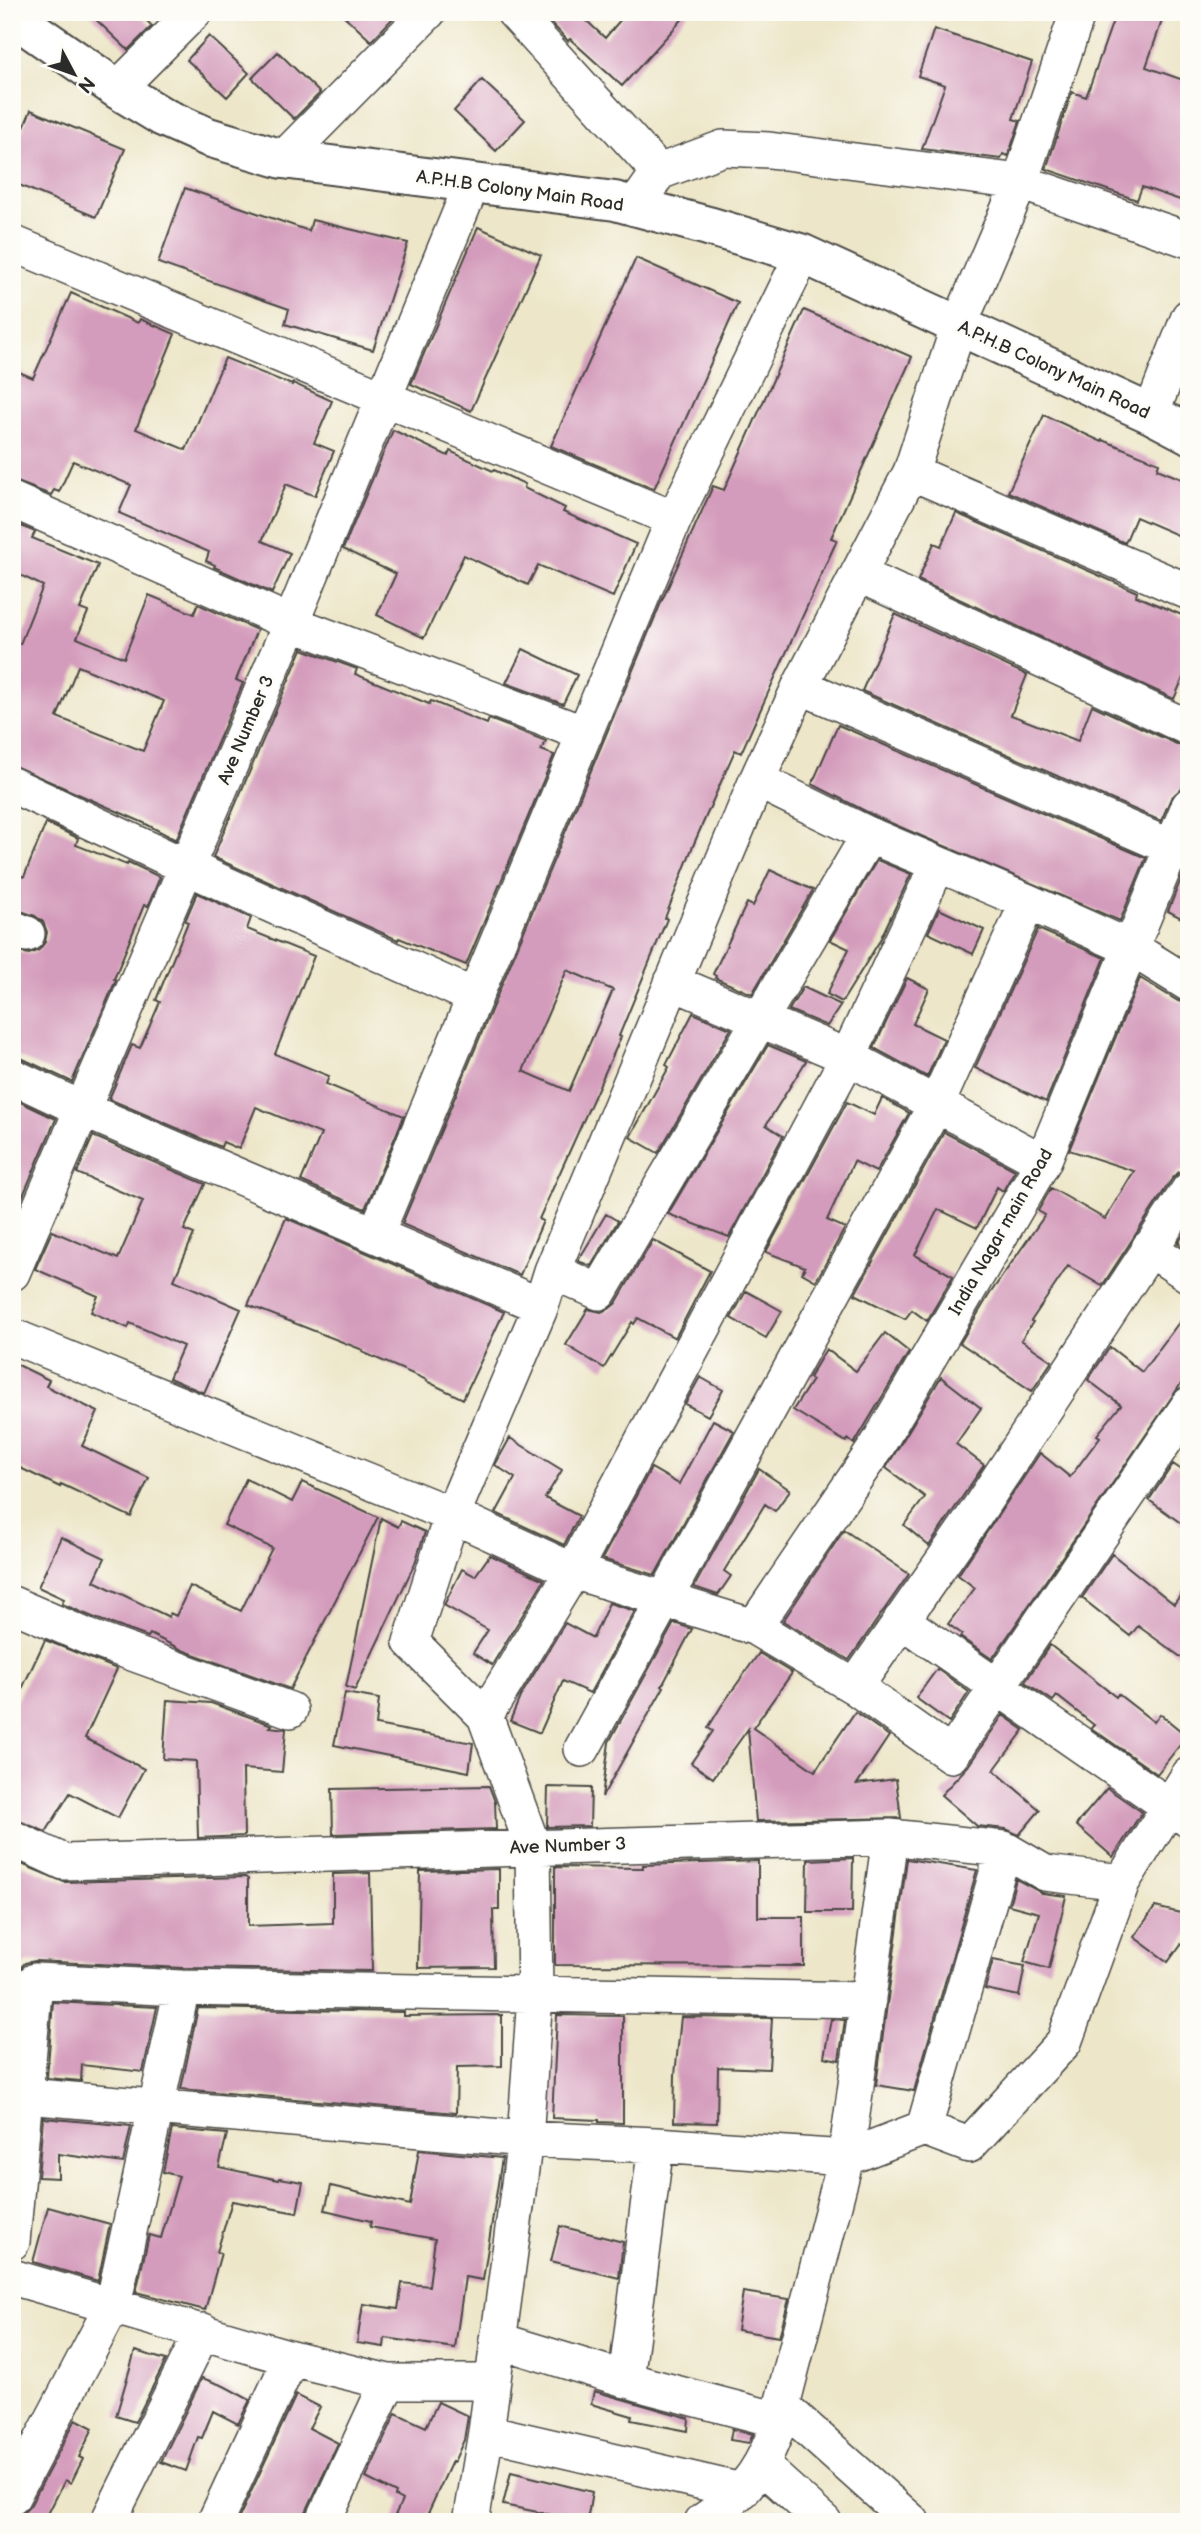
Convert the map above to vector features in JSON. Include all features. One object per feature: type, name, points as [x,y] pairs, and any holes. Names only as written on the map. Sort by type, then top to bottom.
[{"type":"street","points":[[117,89],[194,12]]},
{"type":"street","points":[[283,159],[428,12]]},
{"type":"street","points":[[514,12],[659,172]]},
{"type":"street","points":[[471,2522],[486,2432],[525,2139],[536,1995],[533,1847],[485,1716],[411,1642],[452,1516],[757,780],[800,686],[911,472],[958,325],[1020,182],[1078,12]]},
{"type":"street","name":"A.P.H.B Colony Main Road","points":[[12,16],[117,89],[163,117],[208,137],[283,159],[615,201],[803,254],[1189,434]]},
{"type":"street","points":[[634,208],[659,172],[723,148],[769,150],[1020,182],[1189,240]]},
{"type":"street","name":"Ave Number 3","points":[[12,1273],[291,623],[472,184]]},
{"type":"street","points":[[12,243],[674,519]]},
{"type":"street","points":[[376,1234],[674,519],[803,254]]},
{"type":"street","points":[[1151,414],[1189,317]]},
{"type":"street","points":[[911,472],[1189,592]]},
{"type":"street","points":[[12,500],[291,623],[585,734]]},
{"type":"street","points":[[858,574],[1189,728]]},
{"type":"street","points":[[800,686],[1181,851]]},
{"type":"street","points":[[757,780],[869,835],[1132,948],[1189,984]]},
{"type":"street","points":[[12,785],[475,997]]},
{"type":"street","name":"India Nagar main Road","points":[[754,1627],[877,1446],[1044,1162],[1132,948],[1181,851],[1189,806]]},
{"type":"street","points":[[552,1271],[599,1292],[869,835]]},
{"type":"street","points":[[485,1716],[573,1572],[848,1057],[938,864]]},
{"type":"street","points":[[582,1749],[937,1103],[1028,902]]},
{"type":"street","points":[[672,982],[848,1057],[1044,1162]]},
{"type":"street","points":[[12,1076],[84,1110],[541,1306]]},
{"type":"street","points":[[855,1687],[971,1521],[1189,1190]]},
{"type":"street","points":[[1149,1248],[1189,1275]]},
{"type":"street","points":[[12,1335],[452,1516],[573,1572],[754,1627],[855,1687],[951,1755],[1189,1405]]},
{"type":"street","points":[[12,1604],[88,1637],[290,1710]]},
{"type":"street","points":[[901,1620],[1179,1812]]},
{"type":"street","points":[[26,2095],[525,2139],[846,2158],[924,2128],[969,2145],[1064,2042],[1122,1882],[1179,1812],[1189,1774]]},
{"type":"street","points":[[729,2502],[780,2413],[846,2158],[890,1837]]},
{"type":"street","name":"Ave Number 3","points":[[12,1838],[64,1862],[890,1837],[1004,1849],[1045,1874],[1122,1882]]},
{"type":"street","points":[[924,2128],[1004,1849]]},
{"type":"street","points":[[12,2242],[35,1981],[182,1988],[867,2000]]},
{"type":"street","points":[[12,2497],[113,2305],[182,1988]]},
{"type":"street","points":[[626,2380],[656,2145]]},
{"type":"street","points":[[12,2277],[291,2358],[388,2382],[492,2382]]},
{"type":"street","points":[[108,2522],[203,2331]]},
{"type":"street","points":[[497,2340],[626,2380],[780,2413],[912,2522]]},
{"type":"street","points":[[215,2522],[291,2358]]},
{"type":"street","points":[[323,2522],[388,2382]]},
{"type":"street","points":[[486,2432],[729,2502],[824,2522]]},
{"type":"street","points":[[453,2522],[478,2483]]},
{"type":"building","points":[[88,12],[138,12],[152,26],[128,50]]},
{"type":"building","points":[[340,12],[399,12],[371,41]]},
{"type":"building","points":[[541,12],[596,12],[587,21],[605,38],[627,12],[689,12],[622,86],[570,39],[568,41]]},
{"type":"building","points":[[1116,12],[1165,12],[1146,67],[1189,82],[1189,203],[1142,187],[1137,200],[1046,169],[1072,92],[1086,97]]},
{"type":"building","points":[[934,29],[1032,62],[1013,119],[1020,121],[1008,156],[1003,154],[1001,159],[922,149],[945,85],[918,76]]},
{"type":"building","points":[[209,36],[249,73],[227,97],[187,60]]},
{"type":"building","points":[[278,52],[320,93],[294,119],[252,78]]},
{"type":"building","points":[[482,80],[525,120],[496,151],[454,111]]},
{"type":"building","points":[[31,110],[125,149],[96,217],[12,182],[12,155]]},
{"type":"building","points":[[185,188],[309,231],[312,220],[408,243],[373,350],[285,324],[289,309],[158,263]]},
{"type":"building","points":[[478,227],[541,255],[471,411],[411,384]]},
{"type":"building","points":[[636,258],[738,303],[654,489],[551,446]]},
{"type":"building","points":[[71,293],[138,323],[140,319],[175,334],[136,429],[186,450],[225,358],[292,385],[293,383],[332,401],[314,443],[334,451],[315,496],[286,484],[262,541],[290,553],[272,593],[214,567],[215,565],[206,561],[209,552],[119,513],[131,485],[73,461],[59,492],[54,490],[51,495],[12,480],[12,369],[33,378]]},
{"type":"building","points":[[804,310],[912,357],[831,538],[837,540],[741,753],[735,750],[693,846],[665,918],[667,919],[619,1036],[621,1037],[539,1219],[543,1221],[520,1275],[402,1224],[660,605],[713,486],[724,490]],"holes":[[[567,970],[613,990],[569,1091],[523,1071]]]},
{"type":"building","points":[[1044,415],[1102,442],[1103,440],[1159,463],[1157,469],[1189,482],[1189,540],[1136,517],[1125,543],[1008,492]]},
{"type":"building","points":[[393,430],[448,456],[450,451],[525,484],[524,488],[565,508],[563,512],[636,544],[613,597],[538,565],[528,585],[464,555],[424,638],[377,615],[396,574],[343,549]]},
{"type":"building","points":[[956,513],[1137,592],[1136,596],[1189,618],[1189,664],[1174,699],[918,580],[934,543],[941,546]]},
{"type":"building","points":[[12,522],[35,532],[32,538],[98,565],[80,609],[88,612],[77,638],[124,658],[149,595],[194,614],[198,604],[257,630],[236,680],[243,683],[176,840],[144,823],[12,765],[12,641],[20,644],[43,586],[16,573],[12,580]],"holes":[[[78,666],[164,701],[143,751],[57,717]]]},
{"type":"building","points":[[895,614],[1027,675],[1011,715],[1078,741],[1092,705],[1189,748],[1189,774],[1182,788],[1171,798],[1161,821],[862,691]]},
{"type":"building","points":[[302,649],[357,669],[355,674],[429,704],[431,701],[487,724],[489,719],[546,741],[541,750],[554,755],[466,965],[399,938],[398,940],[213,857]]},
{"type":"building","points":[[523,649],[577,675],[563,704],[506,683]]},
{"type":"building","points":[[838,725],[1146,858],[1120,921],[877,817],[812,784]]},
{"type":"building","points":[[46,823],[78,838],[76,845],[127,865],[128,862],[160,877],[148,906],[144,905],[114,979],[116,980],[72,1082],[12,1056],[12,950],[29,954],[39,950],[45,942],[47,932],[43,922],[35,916],[12,908],[12,872],[24,877]]},
{"type":"building","points":[[877,860],[911,874],[879,942],[842,1002],[827,994],[849,949],[830,940]]},
{"type":"building","points":[[770,870],[813,890],[752,994],[715,978],[713,974],[747,903],[753,906]]},
{"type":"building","points":[[1183,874],[1189,875],[1189,922],[1168,911]]},
{"type":"building","points":[[197,893],[251,918],[247,929],[314,956],[275,1054],[329,1076],[326,1084],[404,1116],[365,1209],[301,1181],[321,1134],[256,1107],[239,1149],[223,1142],[221,1147],[109,1099],[132,1045],[140,1048],[160,1002],[156,1000]]},
{"type":"building","points":[[939,909],[984,930],[973,954],[928,933]]},
{"type":"building","points":[[1038,929],[1105,958],[1046,1102],[975,1068]]},
{"type":"building","points":[[907,978],[929,989],[913,1024],[944,1039],[927,1077],[874,1048]]},
{"type":"building","points":[[1140,978],[1178,1001],[1189,1004],[1189,1170],[1179,1172],[1172,1179],[1102,1286],[1068,1266],[1021,1340],[1052,1361],[1032,1391],[960,1343],[989,1295],[1045,1215],[1038,1211],[1051,1188],[1105,1219],[1134,1171],[1069,1150]]},
{"type":"building","points":[[803,987],[841,1005],[827,1026],[789,1010]]},
{"type":"building","points":[[693,1013],[731,1029],[658,1153],[630,1137],[669,1067],[666,1065]]},
{"type":"building","points":[[768,1045],[806,1061],[766,1125],[783,1136],[729,1237],[668,1214]]},
{"type":"building","points":[[12,1098],[56,1119],[12,1221]]},
{"type":"building","points":[[882,1098],[909,1113],[876,1172],[854,1161],[827,1220],[845,1228],[816,1281],[802,1273],[805,1267],[766,1252],[847,1102],[874,1115]]},
{"type":"building","points":[[944,1132],[1015,1170],[1003,1191],[997,1187],[977,1228],[938,1209],[915,1255],[953,1276],[927,1321],[912,1310],[905,1319],[855,1294]]},
{"type":"building","points":[[93,1136],[205,1184],[184,1230],[194,1234],[174,1280],[241,1309],[204,1393],[169,1378],[183,1346],[130,1323],[128,1328],[91,1312],[98,1296],[35,1269],[52,1231],[118,1259],[143,1201],[77,1173]]},
{"type":"building","points":[[606,1214],[618,1221],[591,1266],[578,1261]]},
{"type":"building","points":[[286,1218],[504,1312],[463,1399],[362,1352],[363,1350],[248,1305]]},
{"type":"building","points":[[1189,1227],[1189,1251],[1178,1243]]},
{"type":"building","points":[[653,1240],[710,1271],[675,1338],[638,1318],[634,1324],[632,1322],[604,1368],[566,1345],[588,1309],[601,1312],[616,1303]]},
{"type":"building","points":[[746,1291],[782,1311],[766,1338],[731,1318]]},
{"type":"building","points":[[1189,1309],[1189,1372],[992,1659],[960,1637],[962,1634],[948,1624],[975,1588],[958,1575],[1040,1453],[1070,1477],[1100,1437],[1097,1435],[1121,1405],[1088,1380],[1110,1347],[1142,1372]]},
{"type":"building","points":[[885,1333],[909,1352],[854,1444],[848,1439],[846,1442],[793,1410],[812,1380],[809,1378],[826,1349],[856,1371]]},
{"type":"building","points":[[12,1362],[49,1380],[46,1386],[98,1412],[82,1446],[149,1478],[131,1517],[12,1464]]},
{"type":"building","points":[[700,1377],[723,1390],[708,1416],[685,1404]]},
{"type":"building","points":[[941,1377],[981,1408],[956,1444],[984,1465],[929,1546],[904,1525],[925,1497],[886,1468]]},
{"type":"building","points":[[713,1420],[734,1431],[655,1575],[602,1559],[651,1468],[679,1484]]},
{"type":"building","points":[[510,1438],[562,1470],[545,1498],[579,1516],[564,1545],[496,1513],[515,1478],[495,1465]]},
{"type":"building","points":[[1173,1464],[1189,1475],[1189,1529],[1149,1500]]},
{"type":"building","points":[[759,1469],[790,1490],[775,1511],[765,1504],[724,1571],[731,1576],[718,1595],[694,1587]]},
{"type":"building","points":[[246,1479],[292,1502],[302,1482],[378,1517],[290,1689],[182,1650],[150,1634],[148,1637],[95,1618],[62,1604],[64,1599],[38,1587],[61,1537],[105,1558],[94,1581],[169,1617],[170,1613],[176,1616],[190,1586],[241,1611],[272,1548],[224,1525]]},
{"type":"building","points":[[381,1518],[398,1527],[401,1521],[425,1532],[415,1563],[355,1690],[346,1687]]},
{"type":"building","points":[[844,1530],[909,1574],[849,1660],[783,1621]]},
{"type":"building","points":[[1112,1554],[1174,1604],[1189,1583],[1189,1663],[1138,1626],[1130,1636],[1082,1598]]},
{"type":"building","points":[[490,1555],[544,1580],[492,1665],[473,1653],[488,1630],[444,1605],[462,1569],[475,1576]]},
{"type":"building","points":[[609,1603],[635,1611],[590,1693],[563,1681],[540,1733],[510,1721],[520,1697],[565,1623],[593,1638]]},
{"type":"building","points":[[674,1623],[692,1629],[662,1686],[664,1687],[602,1797],[609,1742]]},
{"type":"building","points":[[45,1640],[117,1669],[85,1738],[144,1769],[118,1818],[70,1793],[46,1832],[12,1818],[12,1710]]},
{"type":"building","points":[[1050,1645],[1116,1697],[1118,1694],[1154,1722],[1160,1714],[1187,1736],[1157,1774],[1091,1728],[1094,1725],[1057,1696],[1053,1701],[1025,1682]]},
{"type":"building","points":[[759,1653],[792,1673],[753,1728],[815,1771],[855,1712],[889,1736],[857,1784],[896,1779],[901,1818],[756,1821],[748,1729],[713,1778],[691,1763],[713,1731],[708,1728],[722,1705]]},
{"type":"building","points":[[937,1669],[969,1692],[949,1722],[916,1698]]},
{"type":"building","points":[[345,1693],[379,1699],[376,1725],[473,1743],[469,1772],[334,1745]]},
{"type":"building","points":[[167,1700],[211,1703],[272,1725],[270,1727],[286,1729],[282,1772],[243,1769],[244,1836],[198,1838],[196,1761],[163,1759]]},
{"type":"building","points":[[1003,1715],[1024,1730],[994,1770],[1040,1810],[1019,1835],[1006,1829],[977,1826],[941,1795],[968,1766]]},
{"type":"building","points":[[489,1786],[495,1802],[496,1829],[333,1834],[332,1789]]},
{"type":"building","points":[[548,1787],[591,1788],[590,1826],[547,1827]]},
{"type":"building","points":[[1107,1788],[1142,1812],[1113,1857],[1076,1825]]},
{"type":"building","points":[[853,1858],[852,1912],[807,1912],[808,1860]]},
{"type":"building","points":[[907,1859],[977,1870],[914,2091],[876,2085]]},
{"type":"building","points":[[12,1860],[64,1882],[245,1877],[248,1879],[248,1926],[333,1923],[333,1874],[370,1873],[372,1971],[183,1968],[35,1961],[25,1963],[18,1970],[12,2010]]},
{"type":"building","points":[[758,1861],[758,1917],[804,1917],[804,1966],[555,1965],[555,1867],[643,1868],[643,1865]]},
{"type":"building","points":[[499,1869],[499,1910],[493,1910],[494,1967],[418,1968],[420,1871]]},
{"type":"building","points":[[1016,1879],[1042,1893],[1066,1896],[1049,1969],[1024,1962],[1039,1913],[1009,1905]]},
{"type":"building","points":[[1155,1907],[1189,1915],[1189,1933],[1168,1962],[1134,1937]]},
{"type":"building","points":[[993,1960],[1025,1966],[1019,1996],[985,1989]]},
{"type":"building","points":[[53,2002],[157,2007],[143,2072],[82,2065],[81,2081],[47,2078]]},
{"type":"building","points":[[198,2008],[404,2012],[404,2016],[502,2015],[502,2066],[457,2067],[456,2113],[181,2089]]},
{"type":"building","points":[[557,2015],[623,2016],[623,2123],[552,2118]]},
{"type":"building","points":[[681,2017],[772,2018],[769,2069],[718,2067],[717,2123],[674,2122],[675,2075]]},
{"type":"building","points":[[831,2019],[845,2020],[839,2060],[824,2057]]},
{"type":"building","points":[[43,2118],[131,2126],[123,2163],[58,2154],[58,2178],[38,2177]]},
{"type":"building","points":[[172,2129],[227,2134],[219,2167],[279,2180],[303,2182],[297,2213],[232,2201],[217,2252],[221,2253],[205,2310],[136,2292],[149,2235],[161,2238],[179,2176],[163,2172]]},
{"type":"building","points":[[419,2150],[502,2158],[483,2280],[465,2277],[455,2348],[385,2338],[384,2347],[357,2343],[363,2304],[398,2309],[402,2283],[429,2286],[435,2239],[370,2227],[371,2221],[325,2210],[331,2186],[410,2205]]},
{"type":"building","points":[[48,2207],[110,2224],[98,2281],[33,2262]]},
{"type":"building","points":[[560,2226],[623,2242],[619,2278],[551,2261]]},
{"type":"building","points":[[743,2292],[789,2299],[779,2337],[737,2330]]},
{"type":"building","points":[[135,2351],[166,2360],[135,2422],[116,2416]]},
{"type":"building","points":[[202,2378],[250,2400],[238,2424],[213,2411],[202,2438],[198,2437],[186,2471],[161,2462]]},
{"type":"building","points":[[594,2391],[689,2418],[688,2431],[631,2420],[632,2416],[591,2404]]},
{"type":"building","points":[[296,2395],[320,2407],[309,2428],[338,2443],[303,2522],[237,2522]]},
{"type":"building","points":[[438,2402],[468,2416],[464,2440],[424,2522],[392,2522],[402,2500],[395,2496],[396,2493],[366,2478],[396,2413],[426,2427]]},
{"type":"building","points":[[76,2419],[93,2428],[79,2457],[83,2459],[71,2483],[65,2480],[44,2522],[12,2522],[12,2517],[22,2514],[30,2506]]},
{"type":"building","points":[[12,2429],[23,2433],[12,2453]]},
{"type":"building","points":[[732,2429],[753,2434],[749,2443],[730,2440]]},
{"type":"building","points":[[511,2472],[592,2492],[587,2522],[503,2505]]}]
